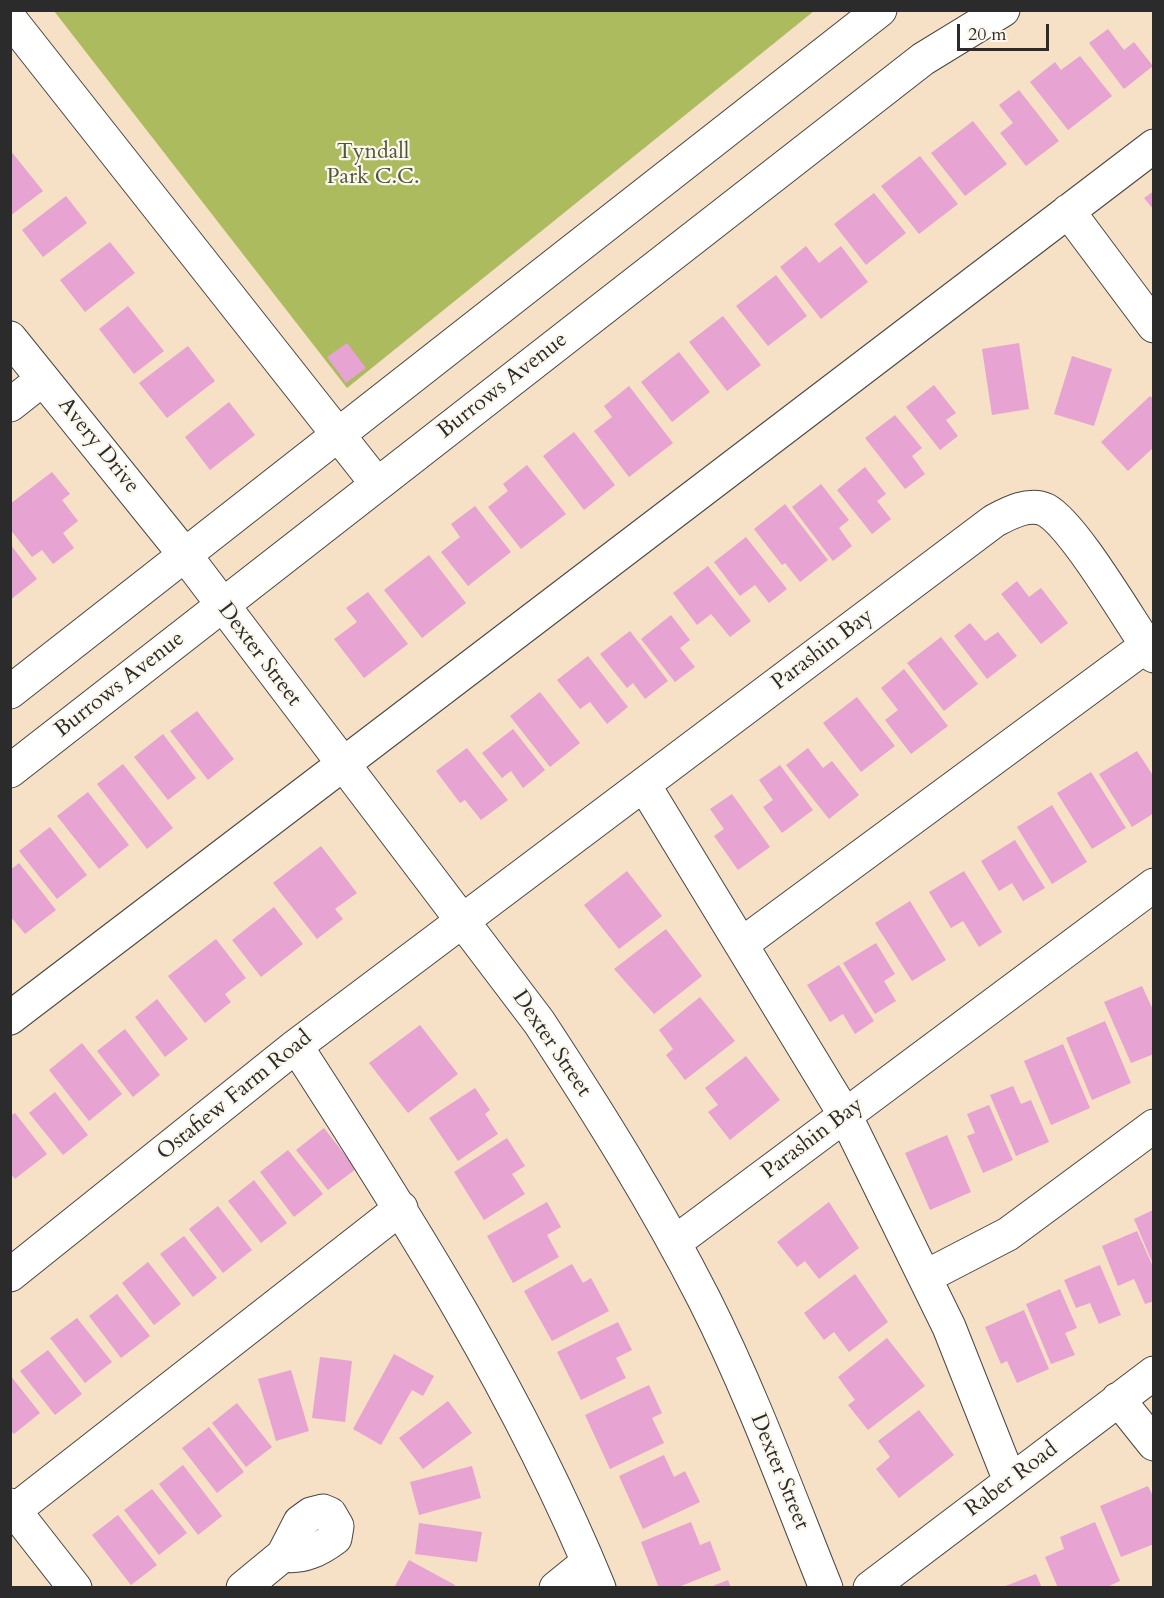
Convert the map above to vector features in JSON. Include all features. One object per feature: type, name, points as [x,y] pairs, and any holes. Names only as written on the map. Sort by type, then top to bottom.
[{"type":"street","points":[[10,692],[880,10]]},
{"type":"street","name":"Burrows Avenue","points":[[10,771],[923,58],[1003,10]]},
{"type":"street","points":[[10,19],[377,484]]},
{"type":"street","points":[[10,1018],[1154,146]]},
{"type":"street","points":[[1068,211],[1154,326]]},
{"type":"street","name":"Avery Drive","points":[[10,338],[184,555]]},
{"type":"street","points":[[10,405],[43,379]]},
{"type":"street","name":"Parashin Bay","points":[[462,920],[994,520],[1021,508],[1046,510],[1069,531],[1150,651]]},
{"type":"street","name":"Dexter Street","points":[[184,555],[539,1022],[570,1069],[674,1243],[705,1300],[826,1587]]},
{"type":"street","points":[[742,944],[1150,651]]},
{"type":"street","points":[[644,785],[845,1115],[949,1327],[1010,1481]]},
{"type":"street","name":"Parashin Bay","points":[[674,1243],[1154,885]]},
{"type":"street","name":"Ostafiew Farm Road","points":[[10,1275],[296,1047],[462,920]]},
{"type":"street","points":[[296,1047],[401,1208],[487,1353],[560,1496],[593,1575],[556,1587]]},
{"type":"street","points":[[925,1277],[1008,1234],[1154,1126]]},
{"type":"street","points":[[75,1587],[13,1508],[401,1208]]},
{"type":"street","name":"Raber Road","points":[[870,1587],[1154,1373]]},
{"type":"street","points":[[1118,1400],[1154,1444]]},
{"type":"street","points":[[243,1587],[283,1555]]},
{"type":"green space","name":"Tyndall Park C.C.","points":[[54,11],[814,11],[347,388]]},
{"type":"building","points":[[1108,29],[1124,50],[1134,42],[1153,66],[1124,89],[1089,43]]},
{"type":"building","points":[[1080,56],[1112,96],[1068,130],[1030,82],[1055,62],[1061,70]]},
{"type":"building","points":[[1019,90],[1059,141],[1026,166],[1000,133],[1013,123],[999,105]]},
{"type":"building","points":[[973,121],[1007,164],[965,196],[931,153]]},
{"type":"building","points":[[10,150],[43,191],[10,216]]},
{"type":"building","points":[[920,156],[958,204],[919,234],[881,186]]},
{"type":"building","points":[[1154,191],[1154,210],[1144,198]]},
{"type":"building","points":[[874,193],[906,233],[866,265],[834,224]]},
{"type":"building","points":[[66,196],[87,223],[43,257],[22,230]]},
{"type":"building","points":[[110,242],[135,273],[85,312],[60,280]]},
{"type":"building","points":[[806,246],[819,263],[841,246],[868,282],[821,319],[780,267]]},
{"type":"building","points":[[776,275],[807,316],[768,346],[736,306]]},
{"type":"building","points":[[128,306],[164,351],[134,374],[99,329]]},
{"type":"building","points":[[723,316],[761,365],[727,391],[689,342]]},
{"type":"building","points":[[347,343],[366,368],[346,383],[327,357]]},
{"type":"building","points":[[1019,343],[1029,409],[992,415],[982,349]]},
{"type":"building","points":[[188,346],[215,381],[167,418],[139,383]]},
{"type":"building","points":[[679,352],[710,392],[672,422],[641,382]]},
{"type":"building","points":[[1072,356],[1112,369],[1094,426],[1054,414]]},
{"type":"building","points":[[934,385],[956,413],[946,420],[958,436],[940,450],[906,407]]},
{"type":"building","points":[[629,386],[673,443],[629,477],[594,431],[612,417],[604,406]]},
{"type":"building","points":[[1150,396],[1154,399],[1154,447],[1128,471],[1101,442]]},
{"type":"building","points":[[229,402],[255,435],[210,470],[185,437]]},
{"type":"building","points":[[895,415],[922,448],[912,456],[925,474],[905,489],[865,438]]},
{"type":"building","points":[[574,432],[615,485],[584,510],[543,456]]},
{"type":"building","points":[[527,465],[566,514],[521,549],[488,507],[508,491],[503,484]]},
{"type":"building","points":[[865,467],[886,494],[877,501],[891,519],[872,534],[837,490]]},
{"type":"building","points":[[52,472],[70,494],[62,500],[78,521],[63,533],[74,548],[53,564],[42,550],[32,557],[10,529],[10,504]]},
{"type":"building","points":[[821,484],[849,520],[839,528],[852,546],[833,561],[792,507]]},
{"type":"building","points":[[785,504],[828,560],[800,582],[785,563],[782,565],[754,529]]},
{"type":"building","points":[[475,506],[511,552],[468,586],[441,552],[460,537],[451,524]]},
{"type":"building","points":[[746,537],[787,589],[769,603],[755,585],[740,596],[714,562]]},
{"type":"building","points":[[10,544],[37,579],[10,600]]},
{"type":"building","points":[[429,555],[466,603],[422,638],[384,590]]},
{"type":"building","points":[[708,566],[751,621],[730,637],[711,614],[697,625],[673,593]]},
{"type":"building","points":[[1017,581],[1029,597],[1041,588],[1068,623],[1041,644],[1001,594]]},
{"type":"building","points":[[368,592],[408,644],[364,678],[334,639],[357,622],[346,608]]},
{"type":"building","points":[[671,615],[690,640],[680,648],[695,667],[675,682],[641,639]]},
{"type":"building","points":[[970,623],[985,641],[998,632],[1017,656],[987,679],[954,636]]},
{"type":"building","points":[[630,631],[668,681],[645,699],[633,683],[627,688],[600,654]]},
{"type":"building","points":[[941,637],[978,684],[944,711],[907,663]]},
{"type":"building","points":[[588,656],[628,707],[607,724],[590,702],[580,709],[557,680]]},
{"type":"building","points":[[904,669],[948,726],[911,754],[885,720],[898,710],[881,688]]},
{"type":"building","points":[[540,692],[580,743],[550,767],[510,716]]},
{"type":"building","points":[[857,697],[895,746],[861,772],[823,723]]},
{"type":"building","points":[[197,711],[234,759],[208,780],[170,731]]},
{"type":"building","points":[[513,729],[545,770],[523,788],[511,771],[502,778],[482,753]]},
{"type":"building","points":[[163,734],[196,778],[168,800],[134,757]]},
{"type":"building","points":[[467,748],[508,800],[481,820],[465,800],[460,803],[436,771]]},
{"type":"building","points":[[808,748],[823,768],[832,761],[859,795],[829,819],[786,765]]},
{"type":"building","points":[[1137,751],[1154,777],[1154,813],[1132,827],[1099,774]]},
{"type":"building","points":[[123,764],[173,828],[147,849],[97,784]]},
{"type":"building","points":[[780,765],[813,810],[782,833],[763,807],[773,800],[759,780]]},
{"type":"building","points":[[1091,772],[1126,828],[1092,849],[1057,793]]},
{"type":"building","points":[[88,792],[129,845],[99,869],[57,816]]},
{"type":"building","points":[[732,794],[770,847],[738,870],[714,836],[724,829],[710,809]]},
{"type":"building","points":[[1052,805],[1087,862],[1052,884],[1017,827]]},
{"type":"building","points":[[50,827],[87,875],[57,899],[19,851]]},
{"type":"building","points":[[1015,840],[1045,888],[1023,901],[1012,883],[999,891],[981,861]]},
{"type":"building","points":[[321,846],[357,893],[335,909],[343,919],[317,939],[273,883]]},
{"type":"building","points":[[19,863],[56,910],[25,934],[10,916],[10,870]]},
{"type":"building","points":[[627,871],[662,916],[619,949],[584,905]]},
{"type":"building","points":[[964,871],[1002,932],[979,947],[963,921],[951,928],[929,892]]},
{"type":"building","points":[[910,901],[946,960],[912,981],[875,923]]},
{"type":"building","points":[[274,907],[303,944],[261,977],[232,940]]},
{"type":"building","points":[[666,929],[702,976],[654,1014],[614,969]]},
{"type":"building","points":[[216,939],[246,978],[225,994],[231,1002],[205,1023],[168,976]]},
{"type":"building","points":[[876,943],[895,974],[884,981],[896,1001],[875,1014],[843,963]]},
{"type":"building","points":[[839,965],[874,1021],[855,1034],[843,1014],[830,1022],[807,985]]},
{"type":"building","points":[[1142,986],[1154,1012],[1154,1054],[1131,1063],[1104,1002]]},
{"type":"building","points":[[700,997],[735,1041],[685,1080],[666,1055],[673,1049],[659,1030]]},
{"type":"building","points":[[157,999],[188,1039],[165,1057],[135,1017]]},
{"type":"building","points":[[1105,1021],[1131,1083],[1092,1100],[1066,1038]]},
{"type":"building","points":[[420,1025],[458,1074],[408,1113],[369,1063]]},
{"type":"building","points":[[125,1029],[160,1075],[133,1097],[97,1051]]},
{"type":"building","points":[[82,1043],[122,1094],[89,1121],[49,1070]]},
{"type":"building","points":[[1063,1044],[1090,1108],[1051,1125],[1024,1061]]},
{"type":"building","points":[[746,1056],[780,1100],[730,1140],[708,1112],[718,1105],[705,1088]]},
{"type":"building","points":[[1013,1086],[1021,1104],[1031,1100],[1049,1142],[1016,1156],[990,1095]]},
{"type":"building","points":[[475,1088],[490,1110],[485,1114],[498,1134],[458,1161],[429,1118]]},
{"type":"building","points":[[55,1092],[88,1135],[63,1155],[29,1113]]},
{"type":"building","points":[[989,1105],[1013,1160],[983,1173],[967,1136],[975,1133],[967,1114]]},
{"type":"building","points":[[15,1113],[47,1154],[15,1179],[10,1173],[10,1116]]},
{"type":"building","points":[[324,1128],[356,1169],[328,1190],[296,1150]]},
{"type":"building","points":[[947,1135],[971,1192],[930,1210],[905,1153]]},
{"type":"building","points":[[507,1138],[525,1166],[512,1174],[525,1194],[484,1220],[454,1172]]},
{"type":"building","points":[[288,1150],[323,1194],[294,1217],[260,1172]]},
{"type":"building","points":[[254,1180],[287,1223],[261,1243],[228,1201]]},
{"type":"building","points":[[547,1202],[561,1227],[547,1235],[559,1257],[513,1283],[487,1236]]},
{"type":"building","points":[[829,1202],[859,1248],[819,1279],[805,1261],[797,1267],[777,1242]]},
{"type":"building","points":[[218,1206],[252,1250],[223,1273],[189,1229]]},
{"type":"building","points":[[1153,1210],[1153,1264],[1134,1219]]},
{"type":"building","points":[[1137,1231],[1154,1269],[1154,1301],[1145,1304],[1134,1279],[1118,1286],[1102,1246]]},
{"type":"building","points":[[184,1236],[217,1278],[193,1297],[160,1254]]},
{"type":"building","points":[[148,1262],[181,1304],[154,1325],[122,1283]]},
{"type":"building","points":[[572,1264],[583,1283],[591,1278],[609,1311],[552,1341],[524,1291]]},
{"type":"building","points":[[1100,1265],[1121,1315],[1099,1324],[1090,1303],[1076,1308],[1064,1280]]},
{"type":"building","points":[[855,1274],[888,1322],[849,1352],[834,1332],[824,1340],[804,1313]]},
{"type":"building","points":[[1060,1289],[1077,1328],[1065,1333],[1075,1355],[1051,1364],[1026,1304]]},
{"type":"building","points":[[117,1294],[150,1336],[121,1358],[89,1316]]},
{"type":"building","points":[[1024,1310],[1049,1369],[1017,1383],[1007,1361],[1001,1364],[985,1327]]},
{"type":"building","points":[[77,1318],[112,1362],[85,1383],[50,1338]]},
{"type":"building","points":[[618,1322],[632,1350],[616,1358],[626,1378],[581,1400],[557,1352]]},
{"type":"building","points":[[887,1338],[925,1386],[868,1430],[848,1405],[855,1400],[838,1377]]},
{"type":"building","points":[[48,1350],[82,1394],[55,1415],[20,1371]]},
{"type":"building","points":[[394,1354],[434,1376],[423,1396],[412,1390],[381,1445],[353,1429]]},
{"type":"building","points":[[320,1357],[352,1361],[345,1422],[312,1418]]},
{"type":"building","points":[[291,1370],[309,1431],[276,1441],[258,1379]]},
{"type":"building","points":[[10,1375],[40,1413],[14,1434],[10,1430]]},
{"type":"building","points":[[649,1385],[662,1413],[652,1418],[664,1443],[610,1469],[585,1415]]},
{"type":"building","points":[[448,1401],[472,1433],[423,1469],[399,1438]]},
{"type":"building","points":[[237,1403],[272,1447],[246,1467],[212,1423]]},
{"type":"building","points":[[919,1410],[954,1455],[899,1498],[876,1469],[890,1457],[878,1441]]},
{"type":"building","points":[[209,1427],[244,1472],[217,1493],[182,1448]]},
{"type":"building","points":[[664,1455],[674,1477],[685,1471],[700,1502],[643,1529],[619,1476]]},
{"type":"building","points":[[183,1465],[222,1516],[198,1535],[159,1484]]},
{"type":"building","points":[[472,1466],[481,1498],[419,1515],[410,1482]]},
{"type":"building","points":[[1148,1486],[1154,1498],[1154,1544],[1121,1557],[1100,1506]]},
{"type":"building","points":[[152,1489],[187,1533],[159,1555],[124,1510]]},
{"type":"building","points":[[118,1515],[157,1565],[131,1585],[92,1535]]},
{"type":"building","points":[[691,1522],[700,1545],[710,1541],[721,1570],[676,1588],[659,1588],[641,1542]]},
{"type":"building","points":[[1095,1522],[1120,1581],[1105,1588],[1058,1588],[1045,1557],[1064,1549],[1060,1537]]},
{"type":"building","points":[[419,1523],[482,1532],[477,1562],[415,1554]]},
{"type":"building","points":[[409,1560],[455,1585],[453,1588],[394,1588]]},
{"type":"building","points":[[1036,1574],[1042,1588],[1003,1588],[1003,1587]]},
{"type":"building","points":[[728,1580],[731,1588],[710,1588],[710,1587]]}]
